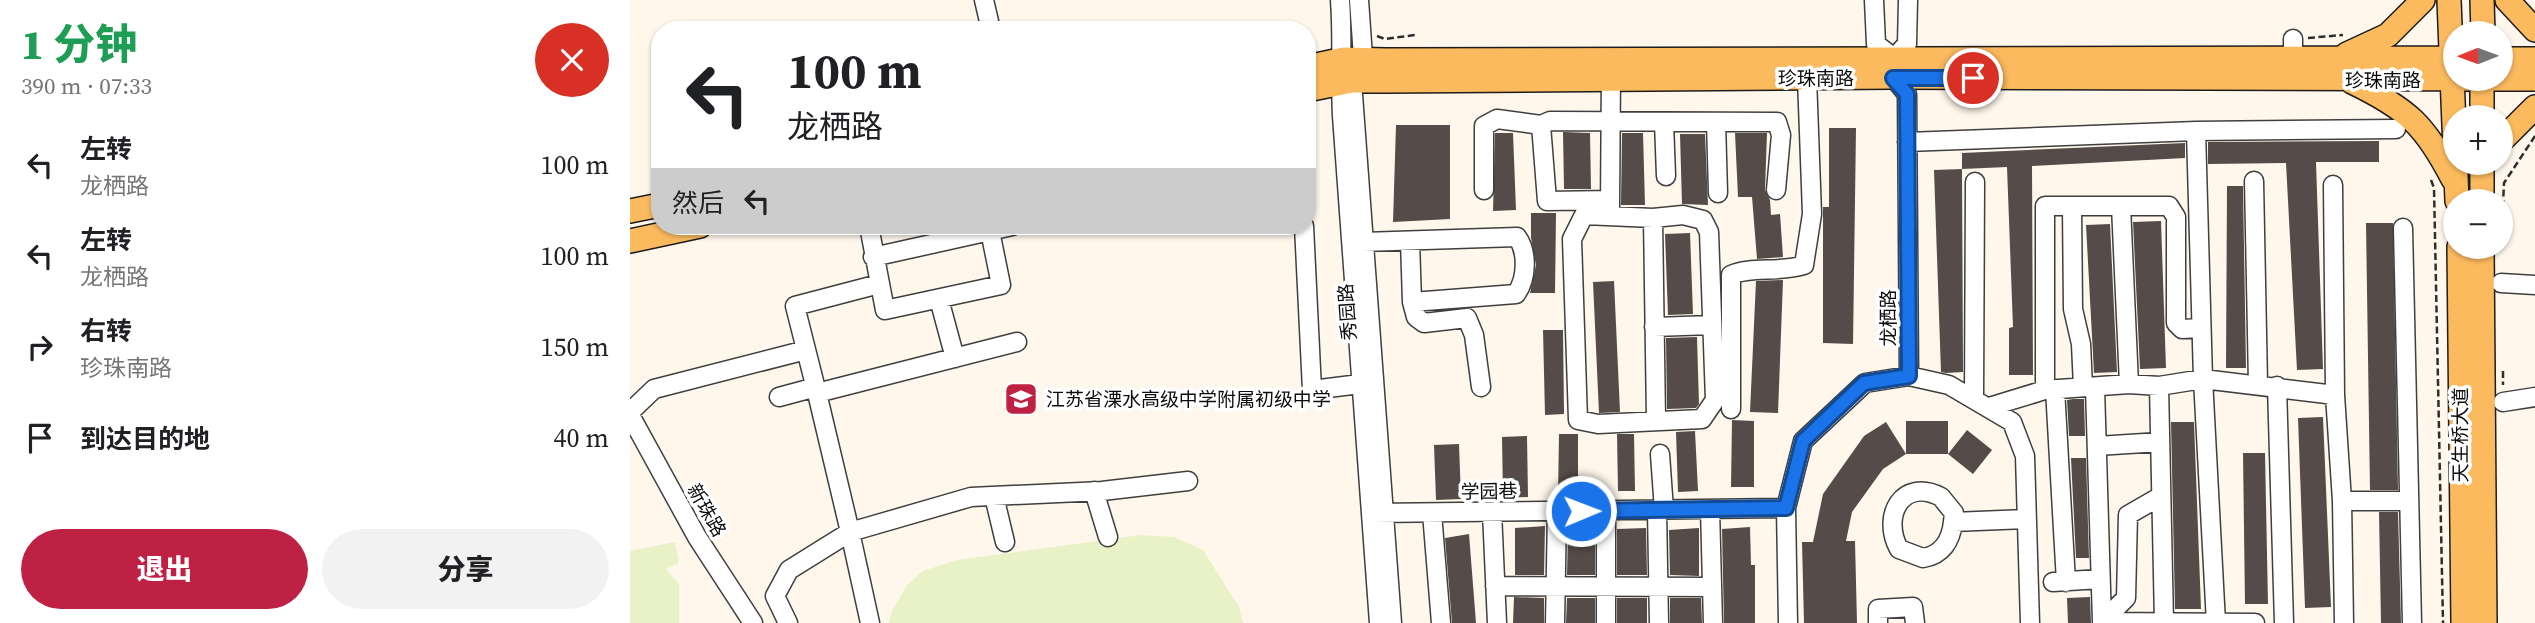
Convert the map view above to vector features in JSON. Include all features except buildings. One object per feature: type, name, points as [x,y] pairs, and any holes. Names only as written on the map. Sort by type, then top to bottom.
[{"type":"main road","points":[[2423,0],[2388,35],[2343,69],[2413,118],[2430,136],[2454,189]]},
{"type":"main road","points":[[2449,0],[2450,21]]},
{"type":"main road","points":[[2482,0],[2483,21]]},
{"type":"main road","points":[[2507,0],[2535,30]]},
{"type":"main road","name":"珍珠南路","points":[[1316,65],[1353,58],[1807,78],[1894,68],[2293,48],[2343,69]]},
{"type":"main road","points":[[2513,59],[2535,59]]},
{"type":"main road","name":"珍珠南路","points":[[1316,88],[1346,82],[1611,69],[2343,69],[2443,65]]},
{"type":"main road","name":"珍珠南路","points":[[2513,79],[2535,79]]},
{"type":"main road","points":[[2453,91],[2456,189]]},
{"type":"main road","points":[[2513,129],[2535,107]]},
{"type":"main road","points":[[630,211],[651,207]]},
{"type":"main road","points":[[630,242],[661,235]]},
{"type":"main road","name":"天生桥大道","points":[[2459,259],[2463,623]]},
{"type":"main road","name":"天生桥大道","points":[[2482,259],[2485,623]]},
{"type":"street","points":[[984,0],[989,21]]},
{"type":"street","name":"秀园路","points":[[1340,0],[1353,58]]},
{"type":"street","name":"秀园路","points":[[1359,0],[1353,58],[1346,82],[1360,384],[1379,623]]},
{"type":"street","name":"龙栖路","points":[[1874,0],[1876,44],[1894,68],[1907,94],[1909,376]]},
{"type":"street","points":[[1894,68],[1907,44],[1908,0]]},
{"type":"street","points":[[1611,69],[1611,208]]},
{"type":"street","points":[[1731,408],[1731,275],[1740,271],[1785,271],[1804,265],[1812,214],[1807,78]]},
{"type":"street","name":"秀园路","points":[[1346,82],[1363,242],[1370,514],[1392,623]]},
{"type":"street","points":[[1484,190],[1484,127],[1497,119],[1541,125],[1550,121],[1777,122],[1782,135],[1776,190]]},
{"type":"street","points":[[1664,122],[1666,176]]},
{"type":"street","points":[[1716,122],[1718,193]]},
{"type":"street","points":[[1541,125],[1546,201],[1611,208],[1653,218],[1683,215],[1703,220],[1709,232],[1715,400],[1702,419],[1656,419],[1598,424],[1578,420],[1572,239],[1584,215],[1611,208]]},
{"type":"street","points":[[1907,142],[2196,131],[2396,129]]},
{"type":"street","points":[[2196,131],[2203,379],[2216,623]]},
{"type":"street","points":[[2254,181],[2258,384]]},
{"type":"street","points":[[1975,182],[1982,403]]},
{"type":"street","points":[[2333,185],[2335,396],[2342,501],[2344,623]]},
{"type":"street","points":[[2100,579],[2059,582],[2045,206],[2169,206],[2176,216],[2176,323],[2182,329],[2201,328]]},
{"type":"street","points":[[2072,206],[2073,309],[2089,387],[2097,446],[2102,622]]},
{"type":"street","points":[[2121,206],[2129,384]]},
{"type":"street","points":[[1653,218],[1656,419]]},
{"type":"street","points":[[2403,228],[2412,623]]},
{"type":"street","points":[[870,235],[885,310],[1001,285],[991,235]]},
{"type":"street","points":[[873,257],[972,235]]},
{"type":"street","points":[[1304,235],[1312,390],[1360,384]]},
{"type":"street","points":[[1363,242],[1517,237],[1524,246],[1524,284],[1516,294],[1412,302]]},
{"type":"street","points":[[1410,241],[1412,302],[1416,317],[1424,323],[1467,318],[1474,335],[1481,387]]},
{"type":"street","points":[[2501,283],[2535,285]]},
{"type":"street","points":[[870,623],[795,306],[879,284]]},
{"type":"street","points":[[939,299],[955,358]]},
{"type":"street","points":[[1654,327],[1712,325]]},
{"type":"street","points":[[779,397],[1017,342]]},
{"type":"street","points":[[630,413],[654,389],[806,351]]},
{"type":"street","points":[[1788,623],[1786,508],[1803,441],[1864,383],[1909,376],[1949,385],[2012,422],[2025,456],[2029,623]]},
{"type":"street","points":[[1982,403],[2050,389],[2129,384],[2159,386],[2203,379],[2277,386],[2335,396]]},
{"type":"street","points":[[2159,386],[2164,622]]},
{"type":"street","points":[[2277,386],[2284,623]]},
{"type":"street","points":[[2503,402],[2535,397]]},
{"type":"street","name":"新珠路","points":[[630,413],[697,537],[753,623]]},
{"type":"street","points":[[2097,446],[2160,442]]},
{"type":"street","points":[[1658,623],[1660,454]]},
{"type":"street","points":[[788,623],[775,596],[789,570],[850,532],[971,496],[1094,491],[1188,481]]},
{"type":"street","points":[[1094,491],[1108,537]]},
{"type":"street","points":[[994,496],[1005,542]]},
{"type":"street","points":[[2102,622],[2126,598],[2128,515],[2161,496]]},
{"type":"street","points":[[2342,501],[2409,501]]},
{"type":"street","name":"学园巷","points":[[1370,514],[1786,508]]},
{"type":"street","points":[[1710,509],[1713,623]]},
{"type":"street","points":[[1606,510],[1606,623]]},
{"type":"street","points":[[1555,623],[1556,511]]},
{"type":"street","points":[[1492,512],[1497,623]]},
{"type":"street","points":[[1432,513],[1441,623]]},
{"type":"street","points":[[1953,522],[2026,519]]},
{"type":"street","points":[[1495,586],[1712,587]]},
{"type":"street","points":[[1878,623],[1878,609],[1913,607],[1914,623]]},
{"type":"street","points":[[2102,622],[2255,623]]},
{"type":"path","points":[[1373,34],[1385,39],[1415,35]]},
{"type":"path","points":[[2501,283],[2504,183],[2535,136]]},
{"type":"path","points":[[2430,177],[2434,188],[2443,623]]},
{"type":"green space","points":[[1141,535],[1174,537],[1203,550],[1239,607],[1243,623],[889,623],[892,611],[907,585],[923,571],[957,560]]},
{"type":"green space","points":[[675,542],[679,563],[666,569],[679,584],[679,623],[630,623],[630,551]]},
{"type":"place","name":"江苏省溧水高级中学附属初级中学","points":[[1021,399]]},
{"type":"route","points":[[1581,511],[1786,508],[1803,441],[1864,383],[1909,376],[1907,94],[1893,78],[1973,78]]}]
